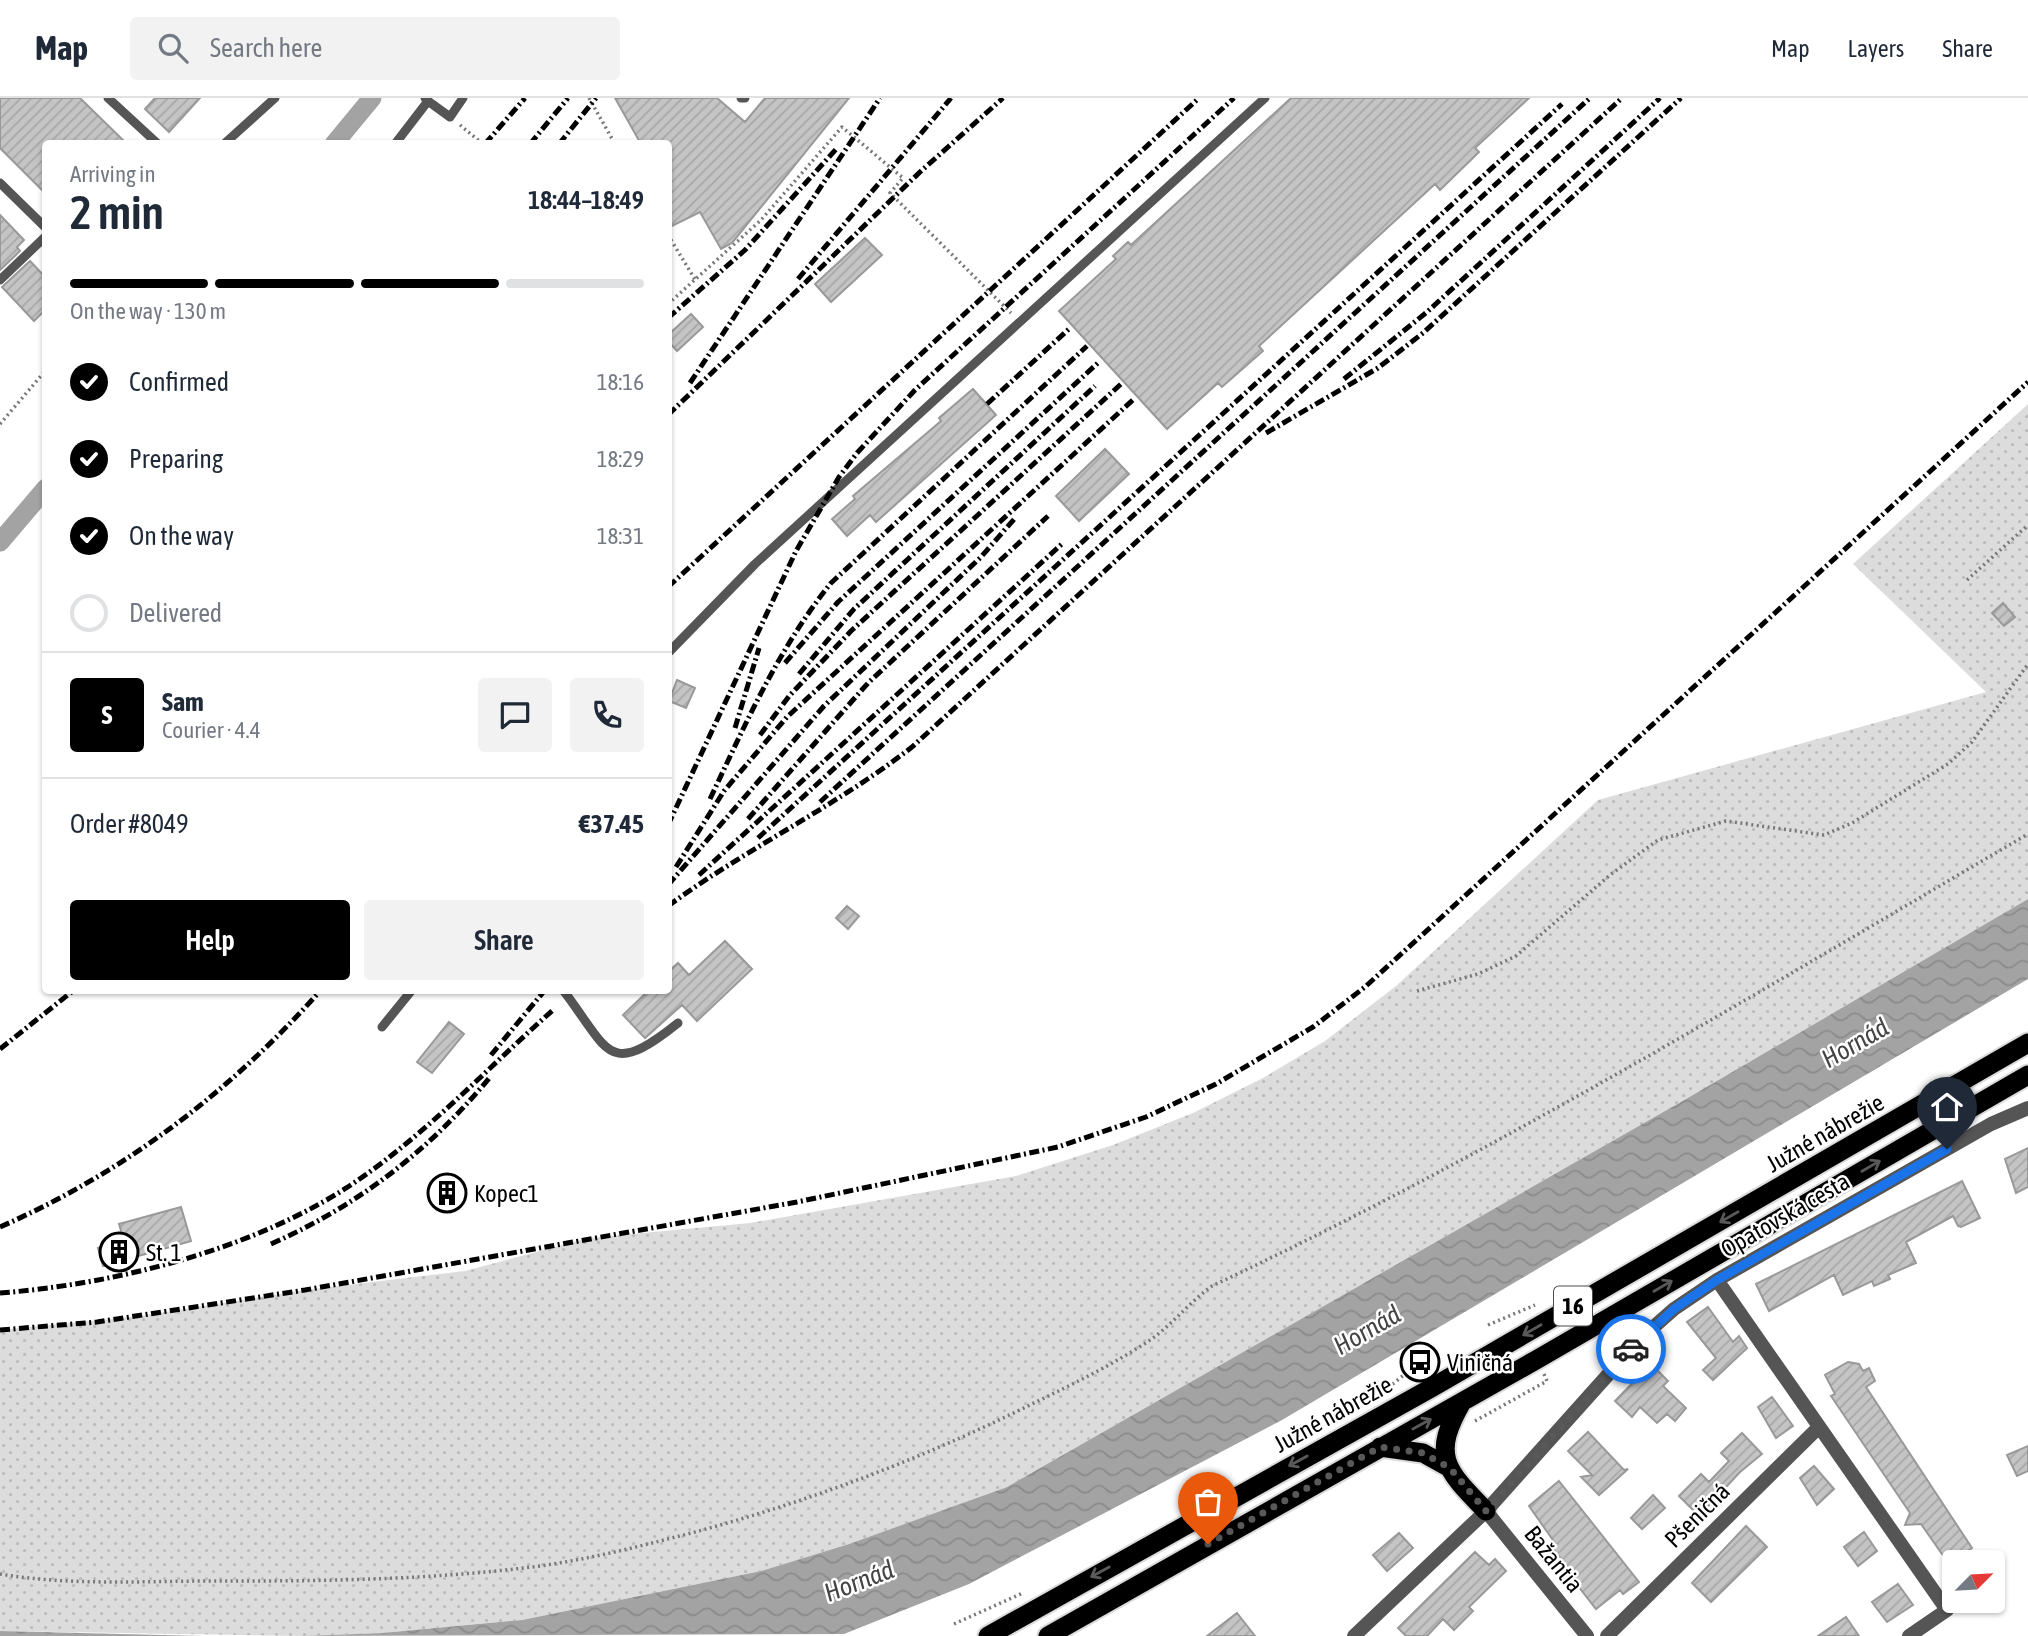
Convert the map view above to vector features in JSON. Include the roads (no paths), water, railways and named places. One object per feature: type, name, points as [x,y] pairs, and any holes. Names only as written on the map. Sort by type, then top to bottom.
[{"type":"highway","name":"Južné nábrežie","points":[[988,1636],[1433,1387],[2028,1043]]},
{"type":"highway","name":"16","points":[[1048,1636],[1463,1401],[2028,1075]]},
{"type":"highway","points":[[1463,1401],[1445,1437],[1445,1455],[1450,1468],[1486,1511]]},
{"type":"highway","points":[[1380,1447],[1423,1453],[1450,1468]]},
{"type":"street","name":"Opatovská cesta","points":[[1354,1636],[1486,1511],[1640,1339],[1674,1309],[1717,1280],[1992,1124],[2028,1108]]},
{"type":"street","points":[[1717,1280],[1947,1610],[1909,1636]]},
{"type":"street","name":"Pšeničná","points":[[1607,1636],[1819,1427]]},
{"type":"street","name":"Bažantia","points":[[1486,1511],[1587,1636]]},
{"type":"lane","points":[[108,98],[154,140]]},
{"type":"lane","points":[[229,140],[275,98]]},
{"type":"lane","points":[[398,140],[426,99],[450,117],[463,98]]},
{"type":"lane","points":[[672,649],[755,564],[1265,98]]},
{"type":"lane","points":[[0,183],[42,224]]},
{"type":"lane","points":[[0,281],[42,240]]},
{"type":"lane","points":[[382,1027],[409,994]]},
{"type":"lane","points":[[566,994],[602,1043],[614,1053],[630,1055],[647,1048],[678,1023]]},
{"type":"water","name":"Hornád","points":[[2028,899],[2028,979],[1282,1420],[969,1584],[844,1634],[302,1636],[382,1633],[522,1620],[761,1571],[849,1544],[1007,1487],[1686,1099]]},
{"type":"water","points":[[0,1631],[203,1636],[0,1636]]},
{"type":"waterway","points":[[337,140],[372,98]]},
{"type":"waterway","points":[[0,542],[42,493]]},
{"type":"railway","points":[[488,140],[525,98]]},
{"type":"railway","points":[[533,140],[568,98]]},
{"type":"railway","points":[[562,140],[596,98]]},
{"type":"railway","points":[[690,383],[880,98]]},
{"type":"railway","points":[[798,279],[951,98]]},
{"type":"railway","points":[[672,411],[920,172],[1003,98]]},
{"type":"railway","points":[[672,583],[1199,98]]},
{"type":"railway","points":[[672,816],[796,551],[839,477],[857,453],[915,390],[1234,98]]},
{"type":"railway","points":[[820,802],[1590,98]]},
{"type":"railway","points":[[672,903],[883,769],[912,747],[1622,98]]},
{"type":"railway","points":[[1344,379],[1427,312],[1660,98]]},
{"type":"railway","points":[[1266,433],[1378,368],[1423,333],[1681,98]]},
{"type":"railway","points":[[758,838],[1562,104]]},
{"type":"railway","points":[[672,314],[745,250],[838,147]]},
{"type":"railway","points":[[987,404],[1070,328]]},
{"type":"railway","points":[[710,799],[779,660],[831,583],[1087,346]]},
{"type":"railway","points":[[785,663],[838,602],[1100,361]]},
{"type":"railway","points":[[0,1330],[97,1322],[305,1290],[797,1202],[1058,1147],[1146,1117],[1216,1084],[1313,1027],[1365,987],[2028,382]]},
{"type":"railway","points":[[760,735],[790,695],[851,631],[1121,384]]},
{"type":"railway","points":[[799,674],[854,609],[1095,386]]},
{"type":"railway","points":[[676,867],[724,791],[787,717],[1135,398]]},
{"type":"railway","points":[[748,819],[868,683],[1048,516]]},
{"type":"railway","points":[[672,880],[824,706],[981,557],[1016,517]]},
{"type":"railway","points":[[699,875],[1063,543]]},
{"type":"railway","points":[[735,728],[759,648]]},
{"type":"railway","points":[[0,1049],[69,994]]},
{"type":"railway","points":[[0,1227],[90,1181],[173,1126],[250,1062],[317,994]]},
{"type":"railway","points":[[491,1055],[542,994]]},
{"type":"railway","points":[[0,1293],[93,1281],[141,1271],[188,1258],[280,1224],[322,1202],[386,1159],[459,1097],[553,1010]]},
{"type":"railway","points":[[271,1244],[334,1212],[391,1173],[443,1128],[491,1076]]},
{"type":"place","name":"Kopec1","points":[[447,1193]]},
{"type":"place","name":"St. 1","points":[[119,1252]]},
{"type":"place","name":"Viničná","points":[[1420,1362]]}]
